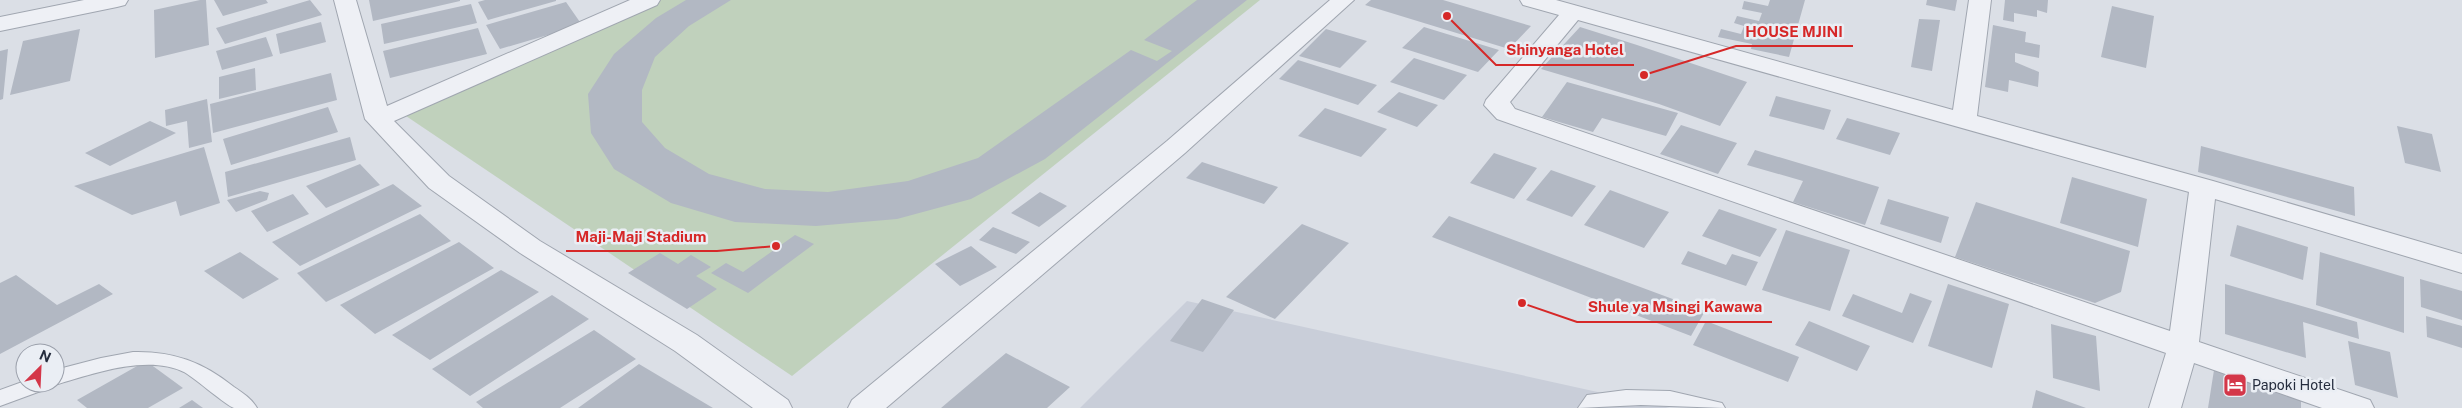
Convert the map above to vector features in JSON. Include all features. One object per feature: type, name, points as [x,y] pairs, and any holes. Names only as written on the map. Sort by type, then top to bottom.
[{"type":"street","points":[[0,24],[116,0]]},
{"type":"street","points":[[345,0],[378,119],[439,182],[530,247],[686,343],[776,408]]},
{"type":"street","points":[[378,119],[617,6],[649,0]]},
{"type":"street","points":[[864,408],[1176,147],[1343,0]]},
{"type":"street","points":[[1531,0],[2203,187],[2462,264]]},
{"type":"street","points":[[1964,121],[1980,0]]},
{"type":"street","points":[[1573,12],[1498,100],[1496,105],[1506,114],[2358,408]]},
{"type":"street","points":[[2165,408],[2182,348],[2203,187]]},
{"type":"lane","points":[[65,375],[84,368],[147,358],[181,363],[213,382],[247,408]]},
{"type":"lane","points":[[0,398],[15,393]]},
{"type":"lane","points":[[1588,408],[1594,400],[1642,396],[1688,400],[1715,408]]},
{"type":"shaded area","points":[[1187,301],[1670,408],[1080,408]]},
{"type":"green space","points":[[655,0],[1260,0],[792,376],[406,116]]},
{"type":"building","points":[[206,0],[209,45],[155,58],[154,10]]},
{"type":"building","points":[[214,0],[266,0],[268,3],[223,16]]},
{"type":"building","points":[[310,0],[322,15],[225,44],[216,28]]},
{"type":"building","points":[[369,0],[460,0],[460,1],[373,21]]},
{"type":"building","points":[[485,0],[556,1],[488,20],[478,2]]},
{"type":"building","points":[[686,0],[731,0],[689,26],[655,57],[642,90],[642,122],[665,148],[709,174],[765,189],[828,192],[908,181],[978,158],[1131,50],[1157,61],[1172,51],[1144,40],[1197,0],[1247,0],[1045,159],[971,199],[897,219],[816,226],[735,222],[671,203],[614,169],[591,133],[588,94],[614,54],[656,18]]},
{"type":"building","points":[[1371,0],[1443,0],[1531,26],[1509,49],[1365,5]]},
{"type":"building","points":[[1770,0],[1805,0],[1789,57],[1751,49],[1752,44],[1718,37],[1721,29],[1741,34],[1744,26],[1734,23],[1737,16],[1759,21],[1762,13],[1742,9],[1744,1],[1768,6]]},
{"type":"building","points":[[1927,0],[1957,0],[1955,11],[1926,5]]},
{"type":"building","points":[[2005,0],[2048,0],[2047,13],[2037,10],[2037,17],[2014,13],[2014,22],[2003,20]]},
{"type":"building","points":[[566,2],[582,25],[500,49],[486,25]]},
{"type":"building","points":[[471,4],[477,23],[384,44],[381,24]]},
{"type":"building","points":[[2112,6],[2154,16],[2146,68],[2101,57]]},
{"type":"building","points":[[1919,19],[1940,20],[1932,71],[1911,67]]},
{"type":"building","points":[[321,22],[326,42],[280,54],[276,34]]},
{"type":"building","points":[[1993,25],[2026,32],[2025,42],[2040,45],[2039,58],[2015,53],[2015,62],[2039,72],[2038,87],[2009,80],[2008,92],[1985,87]]},
{"type":"building","points":[[1424,27],[1499,50],[1478,72],[1402,48]]},
{"type":"building","points":[[1580,27],[1747,82],[1720,126],[1659,104],[1541,69]]},
{"type":"building","points":[[478,28],[487,54],[390,78],[383,51]]},
{"type":"building","points":[[80,29],[70,81],[10,95],[23,41]]},
{"type":"building","points":[[1326,29],[1367,41],[1340,68],[1299,56]]},
{"type":"building","points":[[266,37],[273,56],[222,70],[216,51]]},
{"type":"building","points":[[8,49],[3,99],[0,100],[0,51]]},
{"type":"building","points":[[1414,58],[1467,75],[1444,100],[1390,82]]},
{"type":"building","points":[[1298,60],[1377,85],[1358,105],[1279,79]]},
{"type":"building","points":[[255,68],[256,90],[219,99],[219,77]]},
{"type":"building","points":[[331,73],[337,100],[213,133],[210,104]]},
{"type":"building","points":[[1567,82],[1678,113],[1666,136],[1602,118],[1593,132],[1542,117]]},
{"type":"building","points":[[1399,92],[1438,105],[1417,127],[1377,112]]},
{"type":"building","points":[[1776,96],[1831,110],[1824,130],[1769,116]]},
{"type":"building","points":[[207,99],[212,142],[189,148],[187,121],[166,126],[165,110]]},
{"type":"building","points":[[328,107],[338,132],[231,165],[223,139]]},
{"type":"building","points":[[1325,108],[1387,129],[1361,157],[1298,136]]},
{"type":"building","points":[[1847,118],[1900,133],[1890,155],[1836,139]]},
{"type":"building","points":[[150,121],[176,133],[110,166],[85,153]]},
{"type":"building","points":[[1681,125],[1737,143],[1718,174],[1660,154]]},
{"type":"building","points":[[2397,126],[2432,134],[2441,172],[2405,163]]},
{"type":"building","points":[[350,137],[356,160],[228,197],[225,172]]},
{"type":"building","points":[[2201,146],[2354,187],[2355,216],[2198,172]]},
{"type":"building","points":[[204,147],[220,203],[180,216],[176,201],[132,215],[74,186]]},
{"type":"building","points":[[1755,150],[1879,187],[1865,225],[1793,202],[1803,181],[1747,165]]},
{"type":"building","points":[[1494,153],[1537,168],[1514,199],[1470,183]]},
{"type":"building","points":[[1202,162],[1278,187],[1264,204],[1186,178]]},
{"type":"building","points":[[360,164],[380,185],[326,208],[306,186]]},
{"type":"building","points":[[1551,170],[1596,186],[1572,217],[1526,200]]},
{"type":"building","points":[[2072,177],[2147,199],[2138,247],[2060,223]]},
{"type":"building","points":[[393,184],[422,206],[300,266],[272,242]]},
{"type":"building","points":[[1610,190],[1669,212],[1644,248],[1584,225]]},
{"type":"building","points":[[260,191],[269,193],[267,200],[236,212],[227,200]]},
{"type":"building","points":[[1040,192],[1067,206],[1039,227],[1011,213]]},
{"type":"building","points":[[293,194],[309,214],[267,232],[251,211]]},
{"type":"building","points":[[1888,199],[1949,217],[1941,243],[1880,224]]},
{"type":"building","points":[[1976,202],[2130,251],[2121,292],[2095,303],[1955,257]]},
{"type":"building","points":[[1719,209],[1777,229],[1760,257],[1702,236]]},
{"type":"building","points":[[420,214],[451,241],[326,302],[297,273]]},
{"type":"building","points":[[1449,216],[1705,311],[1691,336],[1432,237]]},
{"type":"building","points":[[1302,224],[1349,243],[1275,319],[1226,297]]},
{"type":"building","points":[[2237,225],[2308,247],[2303,280],[2230,256]]},
{"type":"building","points":[[993,227],[1030,242],[1016,254],[979,240]]},
{"type":"building","points":[[1786,230],[1850,250],[1830,311],[1762,290]]},
{"type":"building","points":[[795,235],[814,244],[748,293],[711,273],[726,263],[743,272]]},
{"type":"building","points":[[459,242],[494,268],[375,334],[340,305]]},
{"type":"building","points":[[971,246],[997,267],[960,286],[935,264]]},
{"type":"building","points":[[1688,251],[1726,265],[1732,254],[1758,262],[1746,286],[1681,264]]},
{"type":"building","points":[[240,252],[279,279],[243,299],[204,271]]},
{"type":"building","points":[[2320,252],[2404,277],[2404,333],[2316,305]]},
{"type":"building","points":[[660,253],[678,264],[691,255],[711,267],[696,276],[717,289],[687,309],[628,273]]},
{"type":"building","points":[[501,270],[539,292],[430,360],[392,335]]},
{"type":"building","points":[[16,275],[57,305],[99,284],[113,294],[21,343],[15,343],[15,346],[0,354],[0,283]]},
{"type":"building","points":[[2420,279],[2462,291],[2462,320],[2421,307]]},
{"type":"building","points":[[1948,284],[2009,304],[1992,368],[1928,346]]},
{"type":"building","points":[[2225,284],[2357,322],[2359,339],[2303,322],[2306,358],[2225,334]]},
{"type":"building","points":[[1910,293],[1932,301],[1913,343],[1842,316],[1853,294],[1902,313]]},
{"type":"building","points":[[552,295],[589,319],[470,396],[432,369]]},
{"type":"building","points":[[1202,299],[1234,310],[1203,352],[1170,341]]},
{"type":"building","points":[[2426,316],[2462,326],[2462,348],[2427,337]]},
{"type":"building","points":[[1706,321],[1799,357],[1788,382],[1693,345]]},
{"type":"building","points":[[1809,321],[1870,346],[1857,371],[1795,345]]},
{"type":"building","points":[[2051,324],[2096,336],[2100,391],[2053,378]]},
{"type":"building","points":[[594,330],[636,359],[560,408],[483,408],[476,402]]},
{"type":"building","points":[[2348,341],[2390,352],[2398,398],[2355,385]]},
{"type":"building","points":[[1006,353],[1070,387],[1047,408],[941,408]]},
{"type":"building","points":[[146,361],[183,388],[148,408],[87,408],[77,400]]},
{"type":"building","points":[[639,364],[713,408],[578,408]]},
{"type":"building","name":"Papoki Hotel","points":[[2214,370],[2301,400],[2301,408],[2208,408]]},
{"type":"building","points":[[2036,390],[2086,408],[2032,408]]},
{"type":"building","points":[[192,400],[203,408],[179,408]]},
{"type":"place","name":"Shinyanga Hotel","points":[[1447,16]]},
{"type":"place","name":"HOUSE MJINI","points":[[1644,75]]},
{"type":"place","name":"Maji-Maji Stadium","points":[[776,246]]},
{"type":"place","name":"Shule ya Msingi Kawawa","points":[[1522,303]]},
{"type":"place","name":"Papoki Hotel","points":[[2235,385]]}]
